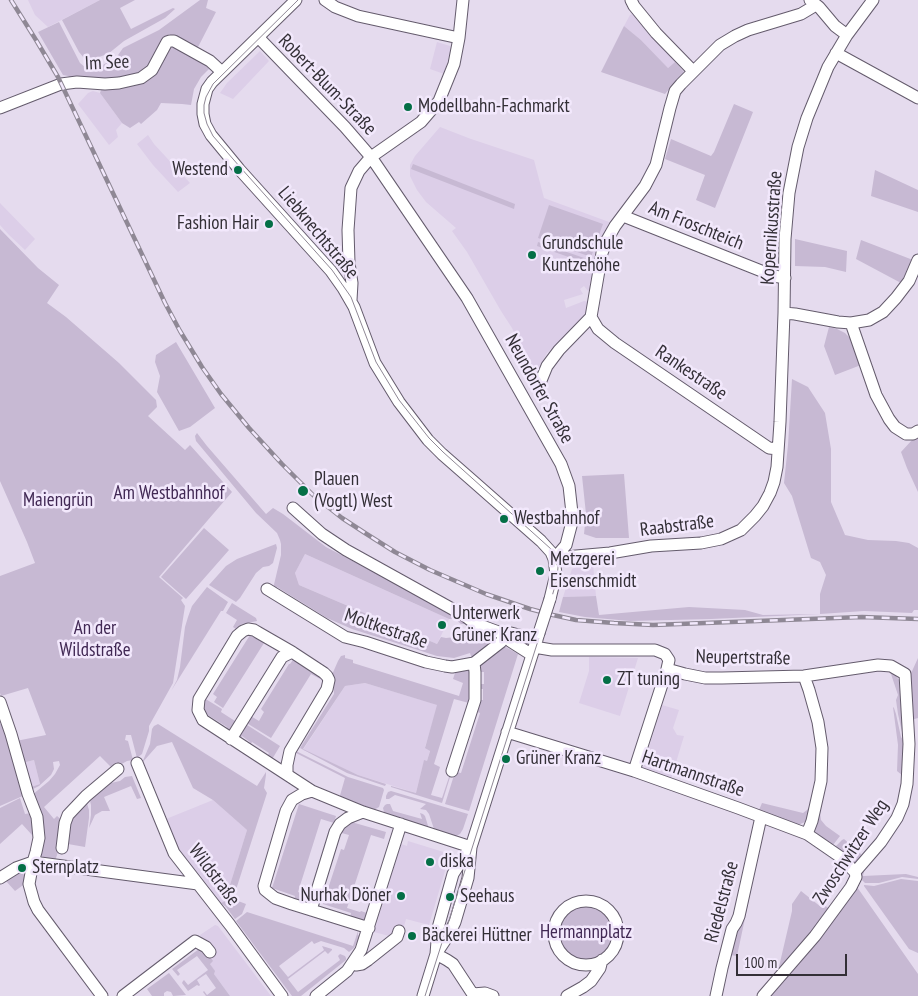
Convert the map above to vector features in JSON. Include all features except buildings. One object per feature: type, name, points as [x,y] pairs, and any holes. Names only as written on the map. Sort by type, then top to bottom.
[{"type":"street","name":"Liebknechtstraße","points":[[296,0],[222,72],[208,89],[203,104],[205,124],[211,135],[245,175],[330,271],[350,300],[375,363],[398,402],[428,440],[541,541],[551,552],[554,560]]},
{"type":"street","points":[[325,0],[335,7],[358,16],[459,38]]},
{"type":"street","points":[[350,300],[352,283],[348,230],[351,188],[359,171],[371,157],[421,122],[439,101],[454,64],[463,0]]},
{"type":"street","points":[[631,0],[656,33],[693,71]]},
{"type":"street","name":"Kopernikusstraße","points":[[778,449],[785,239],[789,193],[798,147],[807,118],[828,67],[847,35],[873,0]]},
{"type":"street","points":[[540,383],[547,366],[591,317],[602,253],[607,240],[645,186],[656,165],[675,91],[681,84],[720,45],[748,30],[802,14],[813,3],[835,26],[847,35]]},
{"type":"street","name":"Robert-Blum-Straße","points":[[258,37],[345,127],[371,157]]},
{"type":"street","name":"Im See","points":[[0,108],[62,84],[77,82],[106,84],[141,78],[152,70],[167,42],[170,41],[174,41],[210,61],[222,72]]},
{"type":"street","points":[[836,53],[918,98]]},
{"type":"street","name":"Neundorfer Straße","points":[[371,157],[467,298],[560,464],[569,486],[572,522],[566,545],[554,560]]},
{"type":"street","name":"Am Froschteich","points":[[623,216],[774,276],[785,278]]},
{"type":"street","points":[[784,313],[838,322],[851,323],[869,320],[882,312],[896,298],[909,281],[918,260]]},
{"type":"street","name":"Rankestraße","points":[[591,317],[598,329],[616,342],[769,448],[778,449]]},
{"type":"street","points":[[851,323],[876,395],[888,419],[906,434],[913,434],[918,431]]},
{"type":"street","name":"Raabstraße","points":[[554,560],[651,546],[721,540],[740,530],[755,516],[770,494],[777,466],[778,449]]},
{"type":"street","points":[[294,508],[322,534],[351,553],[465,616],[474,623],[504,634],[511,632],[535,644]]},
{"type":"street","points":[[423,996],[436,954],[455,922],[468,878],[471,847],[554,587],[556,570],[554,560]]},
{"type":"street","name":"Moltkestraße","points":[[266,589],[351,639],[445,666],[452,667],[474,663],[501,642],[504,634]]},
{"type":"street","points":[[288,774],[287,765],[290,751],[329,684],[327,676],[292,652],[254,630],[248,629],[237,636],[200,699],[198,710],[203,720],[312,791],[363,812],[471,847]]},
{"type":"street","name":"Neupertstraße","points":[[535,644],[552,650],[655,650],[666,654],[669,660],[668,669],[705,678],[804,676],[878,665],[891,666],[905,674]]},
{"type":"street","points":[[231,739],[282,657],[292,652]]},
{"type":"street","points":[[452,771],[475,700],[474,663]]},
{"type":"street","points":[[634,771],[668,669]]},
{"type":"street","name":"Zwoschwitzer Weg","points":[[763,996],[830,917],[851,887],[856,877],[855,872],[881,842],[903,804],[907,784],[909,744],[905,674]]},
{"type":"street","points":[[804,676],[818,722],[822,748],[821,781],[814,814],[807,834]]},
{"type":"street","points":[[0,702],[37,818],[39,838],[32,862],[29,884],[34,902],[102,996]]},
{"type":"street","name":"Hartmannstraße","points":[[507,732],[634,771],[807,834],[839,856],[855,872]]},
{"type":"street","name":"Wildstraße","points":[[137,764],[174,853],[282,996]]},
{"type":"street","points":[[62,848],[68,815],[86,796],[118,769]]},
{"type":"street","points":[[312,791],[292,800],[286,811],[264,886],[265,890],[276,898],[369,928]]},
{"type":"street","points":[[311,910],[335,832],[340,824],[348,818],[363,812]]},
{"type":"street","name":"Riedelstraße","points":[[716,996],[732,929],[738,916],[761,816]]},
{"type":"street","points":[[316,996],[348,971],[361,950],[401,824]]},
{"type":"street","points":[[0,878],[16,868],[32,862],[198,884]]},
{"type":"street","points":[[567,996],[591,981],[600,968],[602,960],[611,952],[617,941],[617,928],[613,916],[605,907],[594,902],[581,901],[569,905],[560,913],[554,925],[554,937],[558,949],[566,958],[578,964],[590,965],[602,960]]},
{"type":"street","points":[[352,964],[362,964],[397,937],[399,931]]},
{"type":"street","points":[[123,996],[195,941],[206,947],[210,952]]},
{"type":"street","points":[[361,950],[375,954]]},
{"type":"street","points":[[436,954],[452,964],[474,995],[484,993],[493,996]]},
{"type":"shaded area","points":[[28,0],[100,0],[48,27],[35,15]]},
{"type":"shaded area","points":[[634,13],[675,62],[668,68],[641,40],[624,26],[630,15]]},
{"type":"shaded area","points":[[437,42],[450,46],[451,49],[444,74],[430,69]]},
{"type":"shaded area","points":[[260,51],[269,61],[233,99],[220,93],[227,83]]},
{"type":"shaded area","points":[[93,91],[100,93],[122,123],[116,130],[118,137],[109,145],[78,104],[88,93]]},
{"type":"shaded area","name":"Grundschule Kuntzehöhe","points":[[440,127],[534,160],[544,198],[609,222],[595,257],[596,275],[592,288],[588,291],[584,286],[580,289],[583,294],[564,300],[566,308],[584,301],[589,302],[585,316],[547,353],[535,378],[512,328],[467,252],[452,231],[456,228],[426,202],[410,176],[410,165],[415,156]]},
{"type":"shaded area","points":[[148,135],[190,183],[178,192],[137,144]]},
{"type":"shaded area","points":[[0,203],[35,239],[25,250],[0,225]]},
{"type":"shaded area","points":[[305,554],[449,619],[437,644],[299,585],[295,573]]},
{"type":"shaded area","points":[[593,564],[596,596],[563,597],[572,569],[578,566]]},
{"type":"shaded area","points":[[589,657],[638,658],[620,716],[579,703],[589,671]]},
{"type":"shaded area","points":[[365,683],[438,705],[425,747],[430,750],[427,761],[424,761],[416,793],[358,775],[303,750],[345,686]]},
{"type":"shaded area","points":[[662,705],[679,710],[673,728],[677,735],[684,736],[671,779],[646,771],[643,767]]},
{"type":"shaded area","points":[[34,760],[40,784],[31,787],[22,763]]},
{"type":"shaded area","points":[[213,800],[247,830],[225,901],[221,903],[200,875],[180,854],[166,819]]},
{"type":"shaded area","points":[[408,841],[450,854],[429,925],[406,919],[403,930],[393,937],[374,932],[401,844],[407,846]]},
{"type":"shaded area","points":[[215,925],[218,926],[271,996],[230,996],[214,974],[209,955],[200,935]]},
{"type":"green space","points":[[100,0],[135,0],[120,8],[131,29],[173,8],[175,9],[165,18],[124,41],[108,54],[89,60],[84,58],[79,52],[62,20]]},
{"type":"green space","points":[[200,0],[208,0],[206,8],[216,12],[196,51],[169,34],[146,72],[130,78],[72,79],[63,75],[38,32],[59,22],[80,63],[86,68],[99,67],[116,58],[123,48],[159,30]]},
{"type":"green space","points":[[624,26],[641,40],[668,68],[675,62],[684,72],[665,94],[601,72]]},
{"type":"green space","points":[[172,44],[207,65],[209,69],[201,77],[194,89],[191,105],[161,103],[157,110],[141,124],[139,122],[130,128],[122,123],[100,93],[103,84],[133,81]]},
{"type":"green space","points":[[734,104],[753,112],[715,208],[696,200],[705,175],[665,159],[671,139],[711,156]]},
{"type":"green space","points":[[413,164],[515,204],[514,209],[411,169]]},
{"type":"green space","points":[[875,170],[918,190],[918,212],[871,196]]},
{"type":"green space","points":[[549,205],[603,224],[591,257],[538,238]]},
{"type":"green space","points":[[0,229],[38,268],[59,285],[47,303],[119,363],[156,400],[157,407],[148,416],[185,450],[190,445],[232,492],[159,577],[183,598],[181,600],[185,606],[173,683],[149,726],[142,754],[137,758],[131,735],[126,735],[125,740],[128,741],[133,760],[127,761],[104,774],[111,767],[100,756],[44,807],[54,819],[57,816],[63,821],[55,861],[40,858],[32,795],[55,774],[60,765],[59,761],[53,762],[54,769],[51,775],[39,786],[31,790],[31,787],[40,784],[34,760],[22,763],[16,741],[46,735],[28,688],[1,696],[0,693],[0,576],[35,563],[0,481]]},
{"type":"green space","points":[[795,239],[847,251],[846,272],[825,267],[795,266]]},
{"type":"green space","points":[[861,240],[913,260],[901,283],[856,259]]},
{"type":"green space","points":[[538,242],[587,259],[586,263],[537,246]]},
{"type":"green space","points":[[829,327],[845,333],[850,338],[861,365],[835,375],[824,346]]},
{"type":"green space","points":[[176,342],[215,408],[190,427],[179,431],[157,392],[160,376],[155,362],[156,355]]},
{"type":"green space","points":[[792,379],[808,387],[825,413],[831,449],[831,502],[845,535],[868,540],[909,543],[918,548],[918,610],[914,610],[912,613],[864,611],[820,614],[820,594],[826,575],[820,562],[811,558],[792,496],[784,483]]},
{"type":"green space","points":[[197,433],[266,514],[273,508],[326,547],[467,621],[465,624],[461,624],[455,619],[449,619],[305,554],[295,573],[299,585],[437,644],[441,637],[455,637],[473,629],[496,642],[472,659],[470,653],[454,658],[437,656],[352,629],[327,618],[277,587],[272,593],[281,555],[281,544],[277,533],[256,513],[196,441],[195,436]]},
{"type":"green space","points":[[918,436],[918,492],[901,452]]},
{"type":"green space","points":[[624,474],[629,538],[596,538],[584,534],[586,514],[582,476]]},
{"type":"green space","points":[[204,528],[229,550],[186,599],[161,577]]},
{"type":"green space","points":[[276,544],[277,548],[273,563],[263,567],[256,573],[236,602],[209,585],[226,566],[237,559]]},
{"type":"green space","points":[[207,587],[228,602],[171,691],[177,680],[180,667],[188,617],[192,606]]},
{"type":"green space","points":[[596,596],[599,615],[689,607],[745,610],[763,615],[820,614],[630,621],[585,617],[559,612],[563,597]]},
{"type":"green space","points":[[232,603],[256,618],[257,621],[242,624],[236,629],[233,627],[237,620],[226,613]]},
{"type":"green space","points":[[250,635],[264,643],[223,708],[214,702],[217,697],[213,694]]},
{"type":"green space","points":[[504,646],[518,654],[469,811],[445,804],[455,772],[461,773],[480,713],[475,711],[477,700],[483,700],[483,689],[478,689],[478,684],[484,684],[484,672],[478,672],[479,667],[481,663]]},
{"type":"green space","points":[[345,655],[345,658],[353,660],[353,663],[459,696],[463,683],[453,679],[456,670],[472,669],[473,684],[469,703],[454,699],[434,764],[440,767],[431,795],[442,798],[451,774],[442,803],[391,787],[416,793],[424,760],[427,761],[430,751],[425,748],[437,705],[365,683],[345,686],[303,749],[358,775],[386,784],[385,786],[347,773],[300,748],[334,694],[334,690],[330,687],[331,677],[341,656]]},
{"type":"green space","points":[[295,657],[325,675],[322,680],[311,674],[271,738],[245,722],[249,715],[259,721],[264,712],[261,709]]},
{"type":"green space","points":[[918,658],[918,718],[911,720],[908,680]]},
{"type":"green space","points":[[889,668],[900,681],[903,689],[905,738],[898,714],[896,700],[898,695]]},
{"type":"green space","points":[[204,698],[222,709],[221,712],[235,721],[242,710],[246,713],[236,730],[224,731],[227,727],[203,712]]},
{"type":"green space","points":[[893,707],[901,737],[905,743],[903,776],[897,771],[898,745]]},
{"type":"green space","points":[[4,722],[25,795],[0,806],[0,724]]},
{"type":"green space","points":[[244,723],[280,746],[271,761],[266,758],[269,753],[252,742],[248,747],[250,742],[242,736],[239,741],[239,735]]},
{"type":"green space","points":[[158,724],[257,786],[266,772],[264,788],[267,793],[233,899],[246,904],[242,914],[235,919],[221,903],[225,901],[247,830],[213,800],[193,788],[172,742],[157,746],[142,763],[150,744],[152,729]]},
{"type":"green space","points":[[296,751],[348,777],[383,788],[379,807],[372,811],[356,807],[320,791],[320,788],[339,799],[345,778],[296,753],[291,760],[294,774],[314,785],[311,786],[302,782],[294,776],[290,768],[290,763],[292,754]]},
{"type":"green space","points":[[132,776],[141,798],[137,799],[131,786],[104,797],[110,811],[102,811],[95,815],[89,828],[91,805],[89,797],[104,784],[120,781],[125,777]]},
{"type":"green space","points":[[391,791],[468,814],[463,829],[460,834],[454,837],[436,831],[429,814],[426,810],[420,809],[426,804],[395,795],[386,799],[388,792]]},
{"type":"green space","points":[[20,798],[25,814],[31,813],[34,821],[32,835],[22,824],[0,844],[0,808]]},
{"type":"green space","points":[[822,799],[821,820],[840,836],[833,845],[814,835]]},
{"type":"green space","points":[[86,800],[89,818],[85,847],[68,844],[68,820]]},
{"type":"green space","points":[[762,803],[803,813],[810,806],[807,821],[796,826],[759,810]]},
{"type":"green space","points":[[299,804],[336,816],[334,823],[321,819],[298,892],[313,897],[310,907],[293,901],[295,896],[272,888]]},
{"type":"green space","points":[[390,804],[393,811],[422,819],[420,813],[423,814],[429,829],[386,815],[383,808]]},
{"type":"green space","points":[[348,821],[386,832],[384,839],[371,835],[347,908],[370,914],[368,921],[350,919],[351,913],[323,904],[341,849],[344,850],[349,835],[338,832]]},
{"type":"green space","points":[[844,839],[862,855],[863,853],[867,855],[855,867],[835,847]]},
{"type":"green space","points":[[865,867],[863,876],[906,874],[918,877],[918,879],[902,877],[879,883],[865,883],[860,878],[860,874]]},
{"type":"green space","points":[[20,872],[26,876],[26,883],[15,891],[6,881]]},
{"type":"green space","points":[[901,879],[918,881],[918,953],[909,949],[864,886],[874,886]]},
{"type":"green space","points":[[857,887],[918,974],[918,996],[767,996],[780,982],[784,982],[788,972]]},
{"type":"green space","points":[[749,890],[751,890],[737,956],[730,955]]},
{"type":"green space","points":[[801,891],[821,907],[823,904],[832,911],[778,971],[792,904]]},
{"type":"green space","name":"Hermannplatz","points":[[586,906],[596,908],[605,914],[611,923],[613,933],[611,943],[605,952],[596,958],[586,960],[576,958],[567,952],[561,943],[559,933],[561,923],[567,914],[576,908]]},
{"type":"green space","points":[[247,912],[353,946],[358,931],[360,936],[354,948],[349,952],[344,948],[321,941],[314,944],[312,941],[279,966],[288,977],[324,950],[322,946],[332,949],[328,954],[325,951],[288,979],[298,992],[340,960],[338,956],[340,954],[346,958],[346,960],[301,996],[292,996],[236,921]]},
{"type":"green space","points":[[199,949],[209,955],[213,961],[210,964],[215,971],[214,974],[230,996],[206,996],[204,991],[207,995],[216,988],[206,974],[197,980],[199,986],[197,985],[188,991],[182,983],[183,981],[188,985],[208,970],[197,956],[177,970],[180,974],[178,976],[172,969]]},
{"type":"green space","points":[[169,973],[186,995],[173,996],[171,992],[167,991],[164,993],[164,996],[152,996],[147,989]]},
{"type":"tram line","points":[[298,0],[213,84],[204,105],[207,124],[213,136],[332,270],[351,297],[376,362],[399,400],[429,438],[551,549],[558,567],[557,579],[551,600],[425,996]]},
{"type":"railway","points":[[11,0],[58,77],[165,303],[202,367],[249,428],[282,464],[313,495],[342,518],[395,552],[430,570],[486,594],[530,609],[576,620],[653,625],[862,617],[918,619]]},
{"type":"place","name":"Modellbahn-Fachmarkt","points":[[408,107]]},
{"type":"place","name":"Westend","points":[[238,170]]},
{"type":"place","name":"Fashion Hair","points":[[269,224]]},
{"type":"place","name":"Grundschule Kuntzehöhe","points":[[532,255]]},
{"type":"place","name":"Plauen (Vogtl) West","points":[[303,491]]},
{"type":"place","name":"Westbahnhof","points":[[504,519]]},
{"type":"place","name":"Metzgerei Eisenschmidt","points":[[540,571]]},
{"type":"place","name":"Unterwerk Grüner Kranz","points":[[442,625]]},
{"type":"place","name":"ZT tuning","points":[[607,680]]},
{"type":"place","name":"Grüner Kranz","points":[[506,759]]},
{"type":"place","name":"diska","points":[[430,862]]},
{"type":"place","name":"Sternplatz","points":[[22,868]]},
{"type":"place","name":"Nurhak Döner","points":[[401,896]]},
{"type":"place","name":"Seehaus","points":[[450,897]]},
{"type":"place","name":"Bäckerei Hüttner","points":[[412,936]]},
{"type":"park label","name":"Am Westbahnhof","points":[[169,494]]},
{"type":"park label","name":"Maiengrün","points":[[58,501]]},
{"type":"park label","name":"An der Wildstraße","points":[[95,640]]}]
